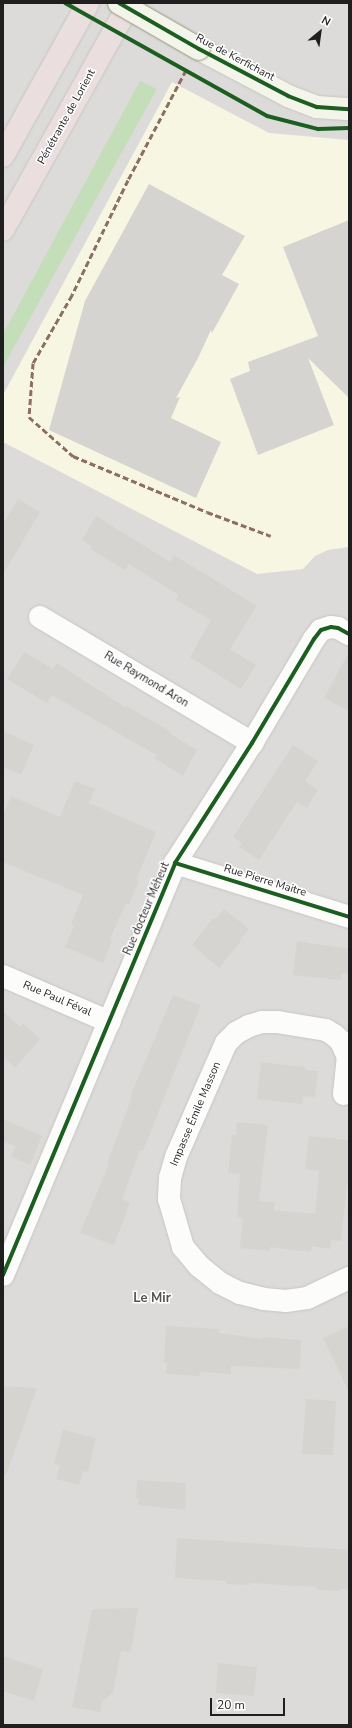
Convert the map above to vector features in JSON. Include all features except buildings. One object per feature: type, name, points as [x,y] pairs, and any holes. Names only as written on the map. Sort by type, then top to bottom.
[{"type":"highway","points":[[3,156],[88,3]]},
{"type":"highway","name":"Pénétrante de Lorient","points":[[3,230],[130,3]]},
{"type":"main road","name":"Rue de Kerfichant","points":[[119,3],[199,49],[288,96],[316,107],[349,109]]},
{"type":"street","name":"Rue Raymond Aron","points":[[40,617],[252,743]]},
{"type":"street","name":"Rue docteur Méheut","points":[[3,1275],[110,1022],[175,863],[252,743],[314,639],[325,629],[344,631]]},
{"type":"street","name":"Rue Pierre Maitre","points":[[175,863],[349,917]]},
{"type":"street","name":"Rue Paul Féval","points":[[3,976],[110,1022]]},
{"type":"street","name":"Impasse Émile Masson","points":[[344,1094],[348,1057],[343,1045],[334,1035],[326,1030],[277,1022],[262,1022],[248,1026],[236,1033],[226,1043],[176,1157],[170,1178],[169,1199],[183,1247],[199,1266],[220,1283],[240,1293],[264,1300],[286,1301],[307,1298],[349,1278]]},
{"type":"shaded area","points":[[3,3],[349,3],[349,1725],[3,1725]]},
{"type":"shaded area","points":[[172,82],[269,133],[349,140],[349,547],[328,550],[315,556],[303,569],[257,574],[3,442],[3,395]]},
{"type":"green space","points":[[140,81],[157,89],[3,367],[3,334]]},
{"type":"marked path","points":[[186,70],[128,180],[72,295],[33,363],[29,417],[73,456],[207,512],[271,536]]},
{"type":"cycle path","points":[[65,3],[267,116],[318,129],[349,128]]},
{"type":"cycle path","points":[[119,3],[199,49],[288,96],[317,107],[349,109]]},
{"type":"cycle path","points":[[3,1275],[175,863],[252,743],[314,639],[321,630],[331,627],[338,628],[349,634]]},
{"type":"cycle path","points":[[175,863],[349,917]]},
{"type":"district","name":"Le Mir","points":[[152,1298]]}]
